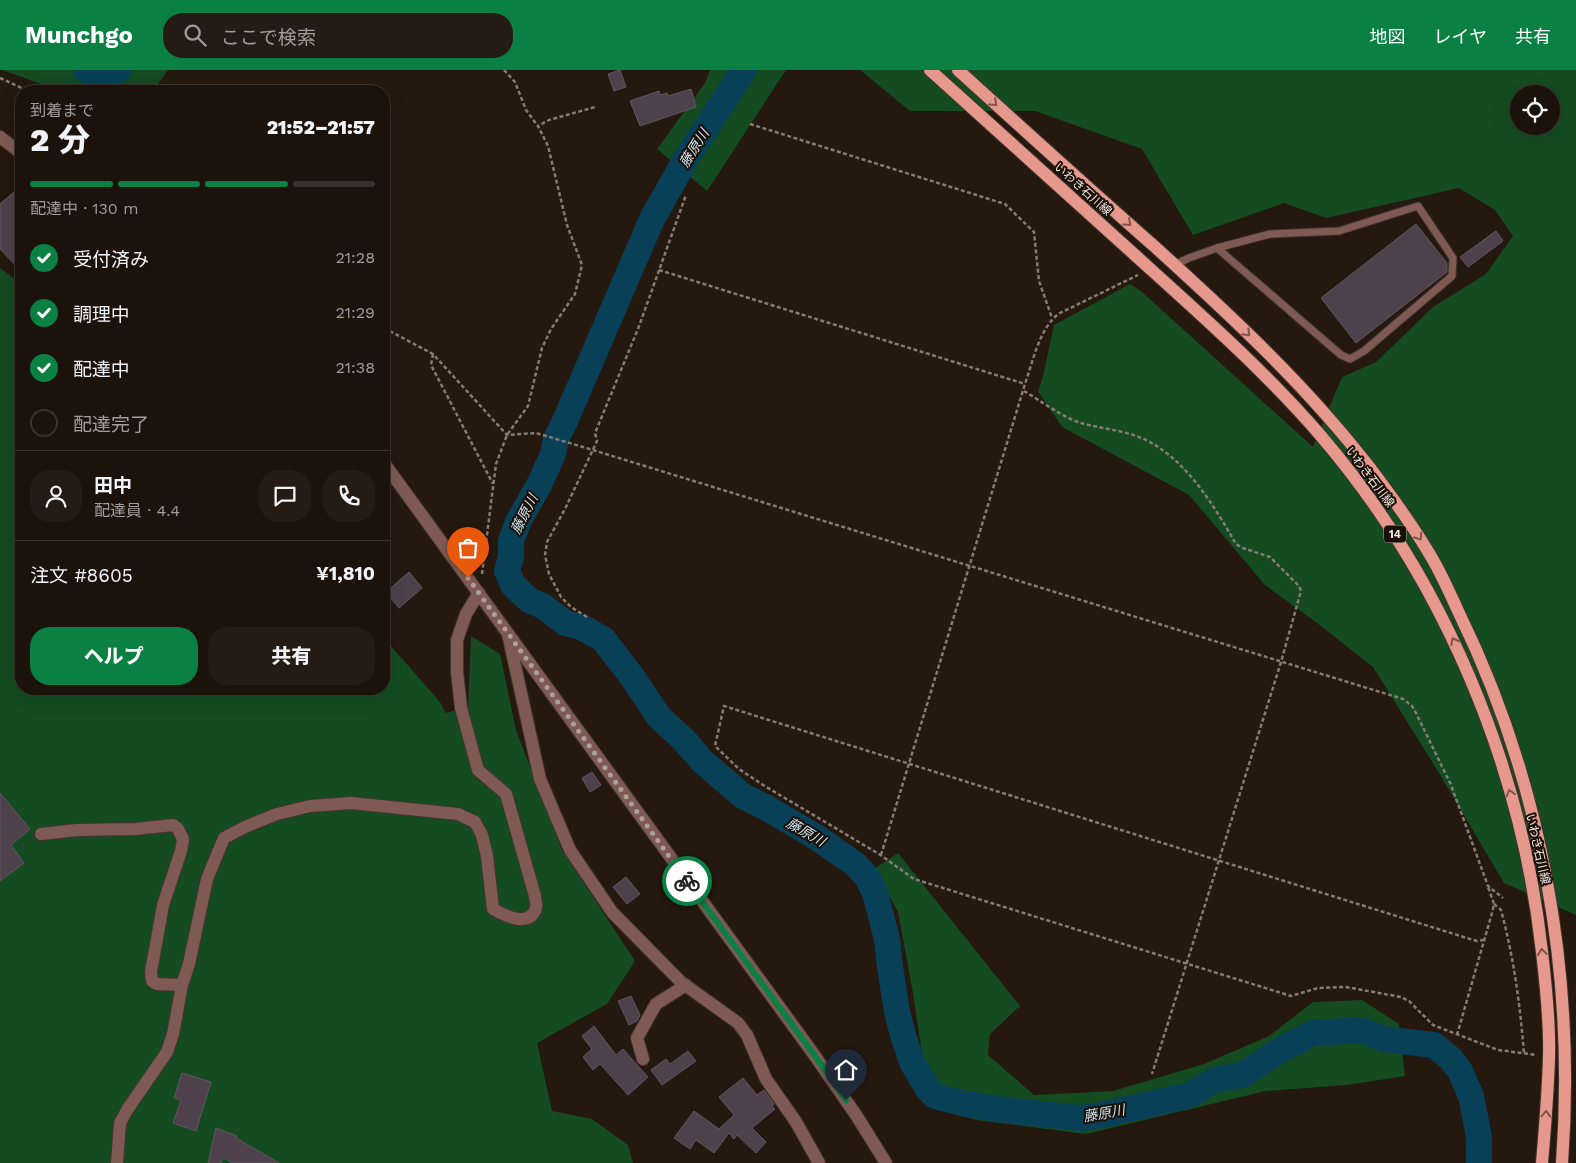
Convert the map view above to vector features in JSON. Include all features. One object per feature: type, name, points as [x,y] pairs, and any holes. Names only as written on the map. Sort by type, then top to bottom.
[{"type":"main road","name":"いわき石川線","points":[[930,70],[1218,330],[1273,384],[1320,435],[1356,480],[1398,539],[1429,592],[1462,656],[1488,725],[1511,796],[1526,853],[1539,920],[1544,965],[1549,1056],[1542,1163]]},
{"type":"main road","name":"いわき石川線","points":[[958,70],[1174,265],[1284,370],[1331,420],[1369,466],[1404,514],[1433,560],[1495,692],[1518,755],[1533,804],[1549,871],[1559,930],[1566,996],[1567,1106],[1562,1163]]},
{"type":"street","points":[[0,137],[15,148]]},
{"type":"street","points":[[390,470],[815,1056],[856,1115],[886,1163]]},
{"type":"street","points":[[117,1163],[120,1123],[167,1052],[173,1034],[182,985],[190,964],[206,879],[224,838],[277,814],[310,806],[351,803],[458,814],[475,822],[482,835],[493,909],[506,916],[520,920],[530,916],[536,908],[535,896],[506,794],[478,770],[461,708],[457,672],[458,640],[466,614],[479,593]]},
{"type":"street","points":[[508,634],[540,779],[570,850],[612,912],[686,985],[738,1023],[747,1035],[766,1079],[796,1122],[819,1163]]},
{"type":"street","points":[[41,834],[77,830],[135,829],[173,825],[178,829],[183,839],[182,851],[163,905],[150,972],[152,981],[157,984],[182,985]]},
{"type":"street","points":[[643,1059],[637,1038],[656,1004],[686,985]]},
{"type":"lane","points":[[1174,265],[1217,248],[1270,234],[1340,231],[1418,206],[1453,258],[1452,276],[1364,350],[1350,359],[1341,355],[1217,248]]},
{"type":"path","points":[[479,593],[496,464],[507,435],[528,406],[542,348],[551,329],[575,294],[582,265],[567,225],[548,146],[538,126],[526,110],[515,82],[504,70]]},
{"type":"path","points":[[0,78],[15,85]]},
{"type":"path","points":[[538,126],[549,120],[595,107]]},
{"type":"path","points":[[750,124],[1005,204],[1034,232],[1039,281],[1052,318]]},
{"type":"path","points":[[588,617],[571,607],[561,597],[549,574],[545,555],[547,542],[597,441],[595,433],[638,329],[686,195]]},
{"type":"path","points":[[881,855],[1025,384],[1046,326],[1052,318],[1151,269]]},
{"type":"path","points":[[659,270],[1025,384]]},
{"type":"path","points":[[390,331],[433,354],[507,435]]},
{"type":"path","points":[[433,354],[431,365],[493,485]]},
{"type":"path","points":[[1024,391],[1080,423],[1123,431],[1144,439],[1163,451],[1194,479],[1236,544],[1270,557],[1299,586],[1301,591],[1281,662],[1152,1074]]},
{"type":"path","points":[[507,435],[536,433],[1402,699],[1412,706],[1451,785],[1494,904],[1501,910],[1516,976],[1522,1016],[1524,1053]]},
{"type":"path","points":[[1484,940],[1470,940],[724,706],[715,746],[739,769],[879,854],[914,878],[1291,996],[1318,988],[1346,987],[1401,997],[1409,1001],[1434,1025],[1456,1035],[1498,1050],[1549,1056]]},
{"type":"path","points":[[1488,886],[1503,898]]},
{"type":"path","points":[[1456,1035],[1494,904]]},
{"type":"green space","points":[[2,70],[168,70],[157,85],[44,85]]},
{"type":"green space","points":[[710,70],[786,70],[707,191],[657,149],[705,83]]},
{"type":"green space","points":[[860,70],[1576,70],[1576,915],[1504,883],[1373,667],[1265,585],[1189,495],[1062,427],[1038,391],[1054,325],[1130,284],[1142,292],[1313,447],[1342,377],[1376,362],[1433,307],[1486,274],[1513,236],[1495,210],[1459,188],[1326,218],[1284,203],[1193,235],[1142,149],[1035,111],[910,111]]},
{"type":"green space","points":[[0,268],[15,279],[15,695],[390,695],[390,645],[440,702],[446,713],[468,707],[471,636],[500,654],[516,730],[562,850],[635,961],[607,1004],[537,1043],[552,1111],[592,1119],[628,1145],[633,1163],[0,1163]]},
{"type":"green space","points":[[898,853],[1020,1006],[990,1034],[988,1055],[1034,1095],[1113,1091],[1204,1064],[1269,1036],[1313,1002],[1362,1000],[1399,1024],[1405,1076],[1347,1085],[1266,1091],[1086,1134],[976,1120],[930,1107],[913,993],[898,912],[874,869]]},
{"type":"building","points":[[620,70],[626,87],[614,91],[608,74]]},
{"type":"building","points":[[691,89],[696,107],[640,126],[630,101],[659,91],[660,95],[667,93],[668,96]]},
{"type":"building","points":[[15,191],[15,265],[0,249],[0,204]]},
{"type":"building","points":[[1416,224],[1447,263],[1447,272],[1356,343],[1321,298]]},
{"type":"building","points":[[1496,231],[1503,241],[1468,267],[1460,257]]},
{"type":"building","points":[[409,572],[422,588],[399,608],[390,597],[390,589]]},
{"type":"building","points":[[592,772],[601,785],[590,792],[582,778]]},
{"type":"building","points":[[0,793],[30,829],[11,845],[24,863],[0,881]]},
{"type":"building","points":[[626,877],[640,894],[627,904],[613,887]]},
{"type":"building","points":[[631,996],[640,1015],[637,1021],[629,1025],[618,1001]]},
{"type":"building","points":[[594,1026],[616,1055],[623,1049],[648,1077],[628,1095],[600,1064],[593,1070],[583,1057],[592,1049],[582,1036]]},
{"type":"building","points":[[688,1051],[696,1061],[662,1085],[651,1070],[666,1059],[670,1064]]},
{"type":"building","points":[[182,1073],[211,1082],[196,1131],[173,1123],[181,1100],[174,1098]]},
{"type":"building","points":[[743,1078],[757,1095],[764,1090],[774,1104],[772,1106],[775,1109],[752,1128],[766,1142],[756,1153],[737,1135],[734,1139],[729,1133],[714,1153],[696,1140],[690,1149],[674,1138],[694,1111],[719,1129],[734,1115],[719,1097]]},
{"type":"building","points":[[216,1128],[237,1136],[236,1138],[279,1163],[232,1163],[223,1157],[221,1163],[208,1163]]},
{"type":"waterway","name":"藤原川","points":[[86,70],[107,73],[119,70]]},
{"type":"waterway","name":"藤原川","points":[[744,70],[687,157],[652,219],[556,439],[553,454],[539,485],[518,522],[511,541],[511,557],[507,571],[513,585],[529,600],[543,606],[565,623],[581,627],[603,639],[633,678],[659,717],[685,741],[702,761],[743,796],[816,837],[855,864],[867,877],[875,893],[887,939],[897,1012],[903,1035],[912,1062],[928,1089],[935,1096],[1004,1110],[1080,1118],[1097,1116],[1190,1095],[1214,1080],[1242,1075],[1280,1050],[1313,1033],[1361,1030],[1383,1039],[1434,1045],[1451,1059],[1460,1071],[1471,1096],[1479,1137],[1479,1163]]},
{"type":"way so far","points":[[468,578],[687,881]]},
{"type":"route","points":[[687,881],[846,1100]]}]
